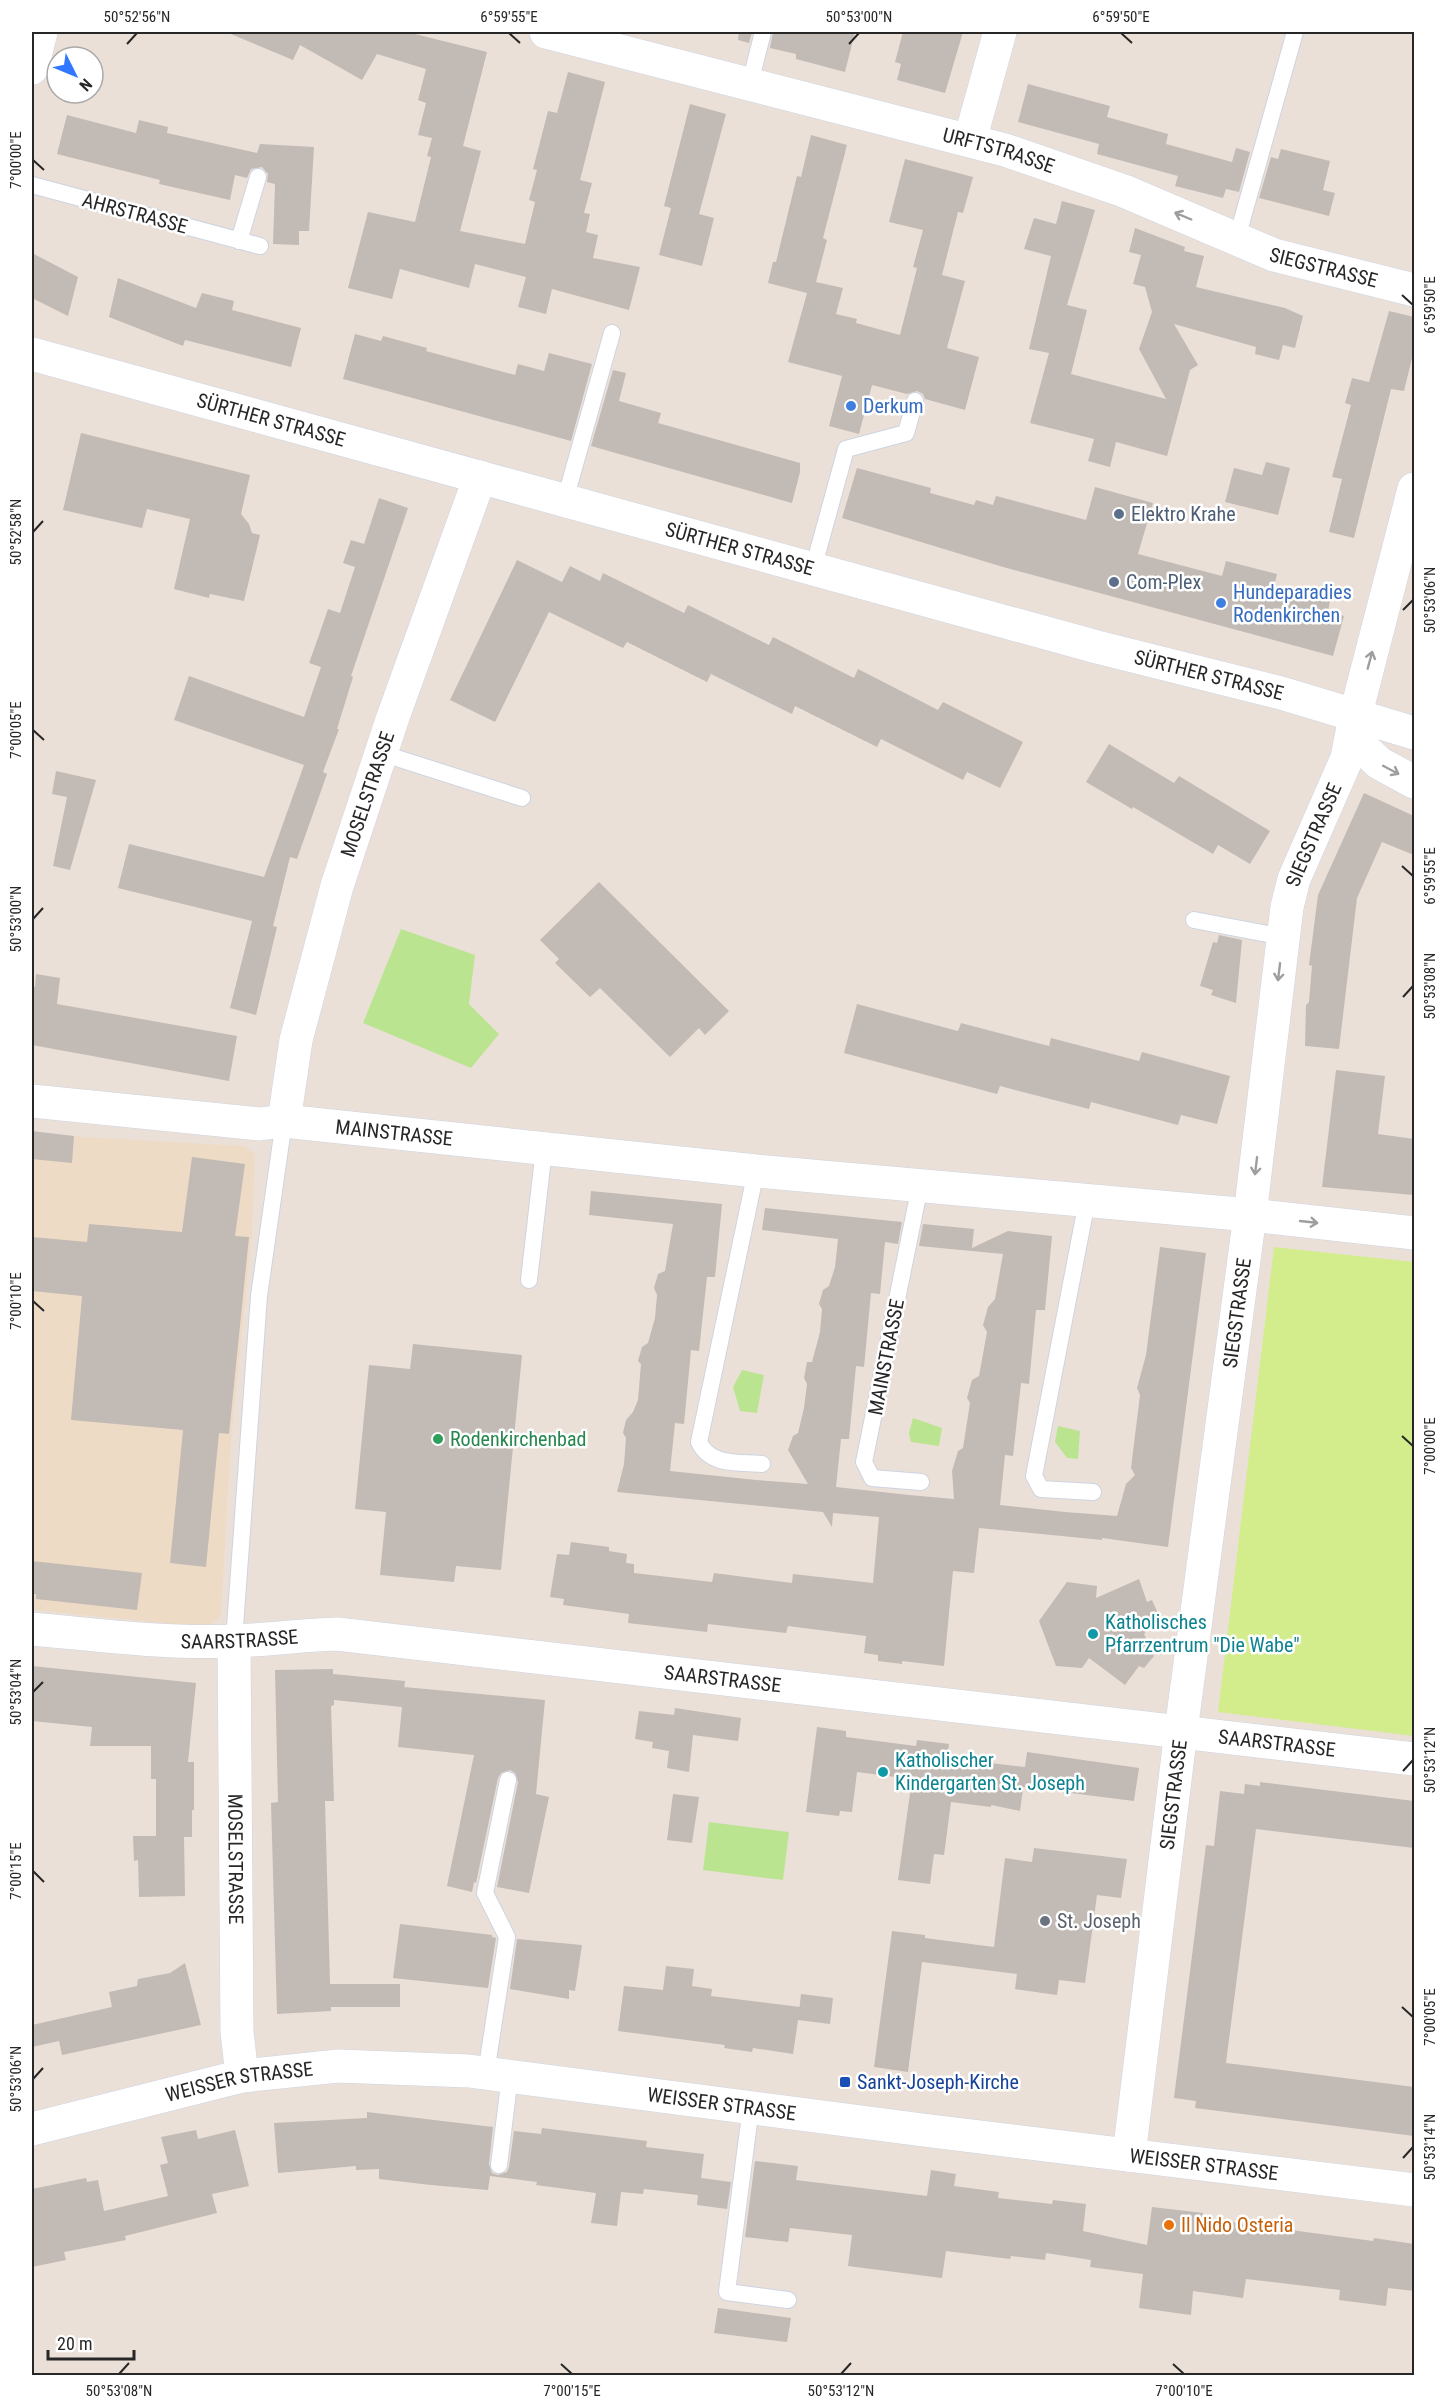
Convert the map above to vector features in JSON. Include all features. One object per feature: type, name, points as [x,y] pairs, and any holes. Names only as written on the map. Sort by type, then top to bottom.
[{"type":"street","points":[[32,68],[41,32]]},
{"type":"street","points":[[970,140],[1000,32]]},
{"type":"street","name":"URFTSTRASSE","points":[[565,34],[1005,150],[1124,191],[1237,238]]},
{"type":"street","name":"SIEGSTRASSE","points":[[1237,238],[1292,261],[1414,290]]},
{"type":"street","name":"SÜRTHER STRASSE","points":[[32,354],[1097,647],[1281,693],[1414,733]]},
{"type":"street","name":"MOSELSTRASSE","points":[[284,1121],[296,1040],[337,886],[381,753],[480,477]]},
{"type":"street","name":"SIEGSTRASSE","points":[[1129,2155],[1181,1731],[1250,1215],[1287,907],[1294,879],[1347,758],[1355,717],[1414,489]]},
{"type":"street","points":[[1355,717],[1361,746],[1378,763],[1414,782]]},
{"type":"street","name":"MAINSTRASSE","points":[[32,1101],[260,1124],[284,1121],[756,1171],[1250,1215],[1414,1233]]},
{"type":"street","name":"SAARSTRASSE","points":[[32,1629],[172,1641],[234,1641],[338,1634],[1414,1759]]},
{"type":"street","name":"MOSELSTRASSE","points":[[234,1641],[237,2032],[242,2076]]},
{"type":"street","name":"WEISSER STRASSE","points":[[32,2129],[242,2076],[338,2066],[498,2074],[1414,2190]]},
{"type":"lane","points":[[750,83],[763,32]]},
{"type":"lane","points":[[1237,238],[1296,32]]},
{"type":"lane","points":[[239,242],[258,177]]},
{"type":"lane","name":"AHRSTRASSE","points":[[32,185],[260,246]]},
{"type":"lane","points":[[566,500],[612,333]]},
{"type":"lane","points":[[813,569],[846,449],[906,433],[915,401]]},
{"type":"lane","points":[[381,753],[522,798]]},
{"type":"lane","points":[[1194,920],[1283,937]]},
{"type":"lane","points":[[234,1641],[259,1296],[284,1121]]},
{"type":"lane","points":[[529,1280],[544,1149]]},
{"type":"lane","points":[[756,1171],[699,1442],[703,1452],[712,1459],[762,1464]]},
{"type":"lane","name":"MAINSTRASSE","points":[[920,1186],[864,1462],[872,1478],[921,1482]]},
{"type":"lane","points":[[1087,1201],[1034,1476],[1041,1489],[1093,1492]]},
{"type":"lane","points":[[499,2165],[498,2074],[507,1937],[485,1893],[508,1780]]},
{"type":"lane","points":[[751,2107],[727,2292],[788,2300]]},
{"type":"shaded area","points":[[32,1134],[245,1146],[255,1155],[252,1234],[231,1440],[221,1614],[214,1623],[202,1627],[32,1610]]},
{"type":"green space","points":[[401,929],[475,955],[469,1004],[499,1034],[471,1068],[363,1023]]},
{"type":"green space","points":[[1274,1247],[1414,1262],[1414,1736],[1218,1712]]},
{"type":"green space","points":[[742,1370],[764,1375],[757,1413],[740,1411],[733,1387]]},
{"type":"green space","points":[[913,1418],[942,1428],[939,1446],[911,1442],[909,1433]]},
{"type":"green space","points":[[1058,1426],[1080,1431],[1078,1459],[1067,1458],[1055,1442]]},
{"type":"green space","points":[[709,1822],[789,1832],[783,1880],[703,1870]]},
{"type":"building","points":[[226,32],[407,32],[487,52],[463,146],[481,151],[460,231],[525,244],[535,202],[529,200],[537,170],[533,169],[548,111],[557,113],[568,72],[605,82],[580,180],[592,183],[584,213],[590,214],[586,232],[598,235],[593,258],[640,267],[629,310],[552,289],[546,314],[518,307],[526,277],[475,264],[469,288],[400,269],[392,299],[348,288],[368,212],[415,222],[431,157],[427,156],[432,138],[418,135],[426,103],[418,100],[426,69],[377,54],[362,80],[300,45],[293,60]]},
{"type":"building","points":[[739,32],[752,32],[749,43],[738,40]]},
{"type":"building","points":[[773,32],[855,32],[845,72],[796,59],[796,54],[770,48]]},
{"type":"building","points":[[903,32],[963,32],[945,93],[897,80],[901,64],[895,62]]},
{"type":"building","points":[[1028,84],[1110,106],[1107,117],[1168,134],[1166,144],[1232,162],[1236,148],[1250,152],[1239,192],[1226,189],[1223,198],[1175,186],[1178,176],[1097,154],[1099,144],[1018,122]]},
{"type":"building","points":[[690,104],[726,114],[699,214],[714,218],[702,266],[659,255],[671,208],[664,206]]},
{"type":"building","points":[[67,115],[136,133],[139,120],[168,127],[167,133],[257,153],[260,144],[314,147],[309,231],[299,231],[299,245],[273,244],[275,184],[267,182],[268,174],[262,167],[251,169],[247,178],[235,175],[230,200],[159,184],[160,180],[57,154]]},
{"type":"building","points":[[811,135],[847,145],[823,238],[827,240],[816,282],[843,288],[836,314],[857,319],[856,323],[900,335],[917,268],[913,267],[923,230],[889,222],[905,159],[973,177],[963,213],[958,212],[942,275],[965,281],[947,348],[979,357],[965,410],[925,399],[923,394],[917,391],[907,394],[872,385],[859,434],[829,426],[842,376],[788,362],[807,293],[768,283],[773,262],[776,262],[797,176],[801,177]]},
{"type":"building","points":[[1281,149],[1330,161],[1323,190],[1335,193],[1329,216],[1259,198],[1271,157],[1278,159]]},
{"type":"building","points":[[1062,201],[1095,210],[1067,305],[1087,310],[1071,374],[1166,399],[1139,349],[1152,312],[1145,287],[1133,284],[1141,255],[1129,252],[1135,228],[1185,247],[1184,251],[1204,256],[1196,287],[1285,308],[1303,316],[1295,348],[1283,345],[1279,360],[1255,354],[1256,347],[1174,324],[1198,365],[1190,370],[1167,456],[1116,442],[1110,467],[1088,461],[1094,439],[1030,423],[1049,353],[1029,349],[1051,256],[1024,249],[1034,218],[1056,224]]},
{"type":"building","points":[[32,253],[78,277],[68,316],[32,298]]},
{"type":"building","points":[[118,278],[196,308],[202,293],[234,301],[232,310],[301,328],[291,367],[185,340],[183,346],[109,317]]},
{"type":"building","points":[[1389,311],[1414,317],[1414,350],[1404,391],[1391,389],[1354,538],[1329,532],[1342,479],[1332,477],[1351,405],[1345,403],[1352,378],[1369,382]]},
{"type":"building","points":[[355,334],[381,341],[383,336],[427,348],[426,351],[515,375],[518,364],[544,371],[549,353],[592,364],[571,441],[343,379]]},
{"type":"building","points":[[613,370],[626,373],[619,401],[661,413],[658,423],[800,463],[792,503],[591,446]]},
{"type":"building","points":[[81,433],[250,475],[241,514],[249,524],[252,533],[260,535],[244,601],[210,594],[209,598],[174,589],[190,519],[147,509],[142,528],[63,510]]},
{"type":"building","points":[[1266,462],[1290,468],[1278,515],[1225,502],[1234,468],[1262,475]]},
{"type":"building","points":[[857,468],[931,488],[930,493],[974,505],[976,500],[993,505],[996,496],[1086,520],[1095,487],[1153,503],[1138,554],[1222,576],[1226,561],[1277,574],[1274,586],[1330,601],[1328,611],[1344,616],[1333,656],[1003,567],[842,518]]},
{"type":"building","points":[[379,498],[408,508],[351,676],[353,677],[337,729],[339,729],[323,772],[327,774],[297,859],[290,857],[273,926],[277,927],[256,1015],[230,1008],[252,921],[118,888],[129,844],[264,877],[304,765],[174,720],[189,676],[304,717],[321,667],[309,663],[328,609],[340,613],[355,567],[343,563],[351,540],[364,544]]},
{"type":"building","points":[[517,560],[562,582],[570,566],[600,581],[603,573],[684,613],[688,605],[769,645],[773,637],[854,678],[858,669],[938,710],[943,702],[1023,742],[1000,788],[967,772],[963,780],[881,739],[877,747],[795,706],[792,714],[711,674],[707,682],[627,642],[623,648],[549,612],[495,722],[450,700]]},
{"type":"building","points":[[1109,744],[1174,783],[1179,776],[1270,831],[1250,864],[1218,845],[1213,854],[1086,782]]},
{"type":"building","points":[[56,771],[96,780],[70,870],[53,866],[67,797],[52,794]]},
{"type":"building","points":[[1364,793],[1414,816],[1414,855],[1382,842],[1357,898],[1339,1049],[1305,1046],[1306,1005],[1309,1002],[1312,966],[1309,965],[1318,895]]},
{"type":"building","points":[[599,882],[729,1011],[705,1035],[699,1028],[670,1057],[600,988],[590,997],[555,963],[559,959],[540,940]]},
{"type":"building","points":[[1219,935],[1242,940],[1236,1003],[1211,995],[1213,990],[1200,986],[1213,942],[1217,943]]},
{"type":"building","points":[[36,974],[60,978],[57,1004],[237,1036],[229,1081],[32,1045],[32,987],[35,987]]},
{"type":"building","points":[[857,1004],[958,1031],[961,1023],[1049,1046],[1051,1038],[1139,1061],[1142,1052],[1230,1076],[1217,1124],[1181,1115],[1178,1125],[1091,1102],[1089,1109],[1000,1086],[997,1094],[844,1053]]},
{"type":"building","points":[[1336,1070],[1385,1076],[1378,1134],[1414,1139],[1414,1195],[1322,1187]]},
{"type":"building","points":[[32,1131],[74,1136],[72,1163],[32,1159]]},
{"type":"building","points":[[192,1157],[245,1164],[235,1236],[249,1237],[229,1434],[219,1433],[206,1567],[170,1563],[183,1430],[71,1420],[82,1296],[32,1291],[32,1237],[87,1242],[89,1224],[182,1232]]},
{"type":"building","points":[[591,1191],[722,1204],[715,1277],[707,1277],[699,1351],[691,1350],[684,1424],[675,1423],[670,1471],[756,1480],[808,1484],[788,1450],[793,1436],[798,1433],[804,1408],[807,1384],[804,1378],[807,1362],[812,1362],[820,1332],[822,1309],[819,1304],[823,1290],[829,1286],[835,1267],[838,1239],[762,1230],[765,1208],[902,1222],[898,1244],[885,1242],[880,1294],[871,1293],[864,1367],[856,1366],[849,1439],[841,1439],[836,1487],[909,1495],[954,1499],[952,1471],[958,1451],[963,1448],[970,1403],[967,1398],[972,1380],[979,1376],[987,1332],[983,1325],[988,1307],[995,1299],[1003,1254],[919,1246],[923,1224],[974,1229],[972,1248],[1008,1231],[1052,1236],[1045,1310],[1036,1310],[1029,1384],[1021,1383],[1013,1456],[1005,1455],[1000,1505],[1065,1512],[1117,1516],[1126,1484],[1135,1475],[1131,1468],[1140,1395],[1137,1388],[1146,1355],[1160,1247],[1206,1253],[1168,1547],[1102,1538],[1102,1540],[979,1528],[974,1573],[953,1571],[944,1666],[902,1661],[902,1664],[878,1661],[878,1655],[864,1653],[866,1636],[788,1626],[786,1633],[708,1624],[707,1632],[628,1623],[629,1614],[563,1605],[564,1599],[550,1597],[557,1554],[569,1555],[571,1542],[609,1547],[609,1551],[627,1554],[626,1563],[634,1564],[634,1573],[712,1582],[714,1573],[792,1583],[793,1574],[873,1583],[879,1517],[833,1513],[832,1527],[823,1512],[617,1492],[624,1464],[626,1438],[623,1433],[626,1420],[633,1412],[638,1400],[641,1364],[638,1361],[642,1347],[648,1343],[655,1318],[657,1295],[654,1288],[658,1274],[665,1271],[673,1224],[589,1215]]},
{"type":"building","name":"Rodenkirchenbad","points":[[413,1344],[522,1355],[501,1570],[456,1566],[454,1582],[380,1575],[386,1512],[355,1509],[369,1365],[410,1369]]},
{"type":"building","points":[[32,1561],[142,1573],[137,1610],[36,1599],[36,1594],[32,1594]]},
{"type":"building","name":"Katholisches Pfarrzentrum \"Die Wabe\"","points":[[1139,1579],[1147,1602],[1152,1600],[1159,1616],[1144,1634],[1154,1656],[1144,1668],[1139,1666],[1125,1685],[1089,1658],[1082,1668],[1056,1666],[1039,1621],[1067,1582],[1097,1586],[1096,1598]]},
{"type":"building","points":[[32,1666],[196,1683],[188,1762],[194,1762],[194,1810],[192,1810],[192,1837],[184,1837],[185,1896],[139,1897],[138,1860],[134,1861],[133,1836],[156,1836],[156,1779],[151,1779],[151,1746],[90,1746],[92,1727],[32,1721]]},
{"type":"building","points":[[333,1669],[333,1674],[405,1681],[402,1707],[334,1700],[334,1705],[331,1706],[334,1801],[325,1801],[330,1984],[400,1984],[400,2007],[331,2007],[331,2011],[277,2014],[271,1803],[278,1802],[275,1670]]},
{"type":"building","points":[[404,1687],[545,1700],[536,1794],[549,1797],[529,1893],[497,1887],[518,1782],[515,1773],[510,1770],[501,1773],[498,1778],[476,1883],[474,1882],[472,1892],[447,1886],[474,1755],[398,1747]]},
{"type":"building","points":[[675,1708],[741,1718],[738,1741],[693,1735],[689,1772],[667,1768],[669,1751],[652,1748],[653,1742],[635,1739],[639,1711],[674,1715]]},
{"type":"building","points":[[817,1727],[846,1731],[846,1737],[916,1746],[917,1740],[949,1744],[947,1758],[1025,1767],[1027,1752],[1139,1768],[1134,1801],[1023,1787],[1020,1811],[991,1805],[991,1807],[951,1802],[944,1855],[934,1854],[930,1884],[898,1880],[912,1779],[857,1772],[852,1812],[840,1811],[839,1816],[806,1812]]},
{"type":"building","points":[[1260,1782],[1414,1801],[1414,1848],[1256,1829],[1226,2063],[1414,2087],[1414,2136],[1195,2108],[1196,2101],[1174,2098],[1206,1845],[1214,1846],[1220,1791],[1244,1794],[1245,1784],[1260,1786]]},
{"type":"building","points":[[673,1794],[699,1797],[692,1843],[667,1840]]},
{"type":"building","name":"St. Joseph","points":[[1034,1848],[1127,1859],[1121,1898],[1097,1895],[1085,1983],[1059,1980],[1057,1995],[1015,1989],[1017,1974],[922,1962],[908,2072],[874,2067],[892,1931],[925,1935],[925,1938],[994,1947],[1005,1858],[1032,1862]]},
{"type":"building","points":[[400,1924],[492,1935],[496,1938],[488,1988],[393,1978]]},
{"type":"building","points":[[517,1939],[582,1945],[575,1991],[569,1990],[569,1999],[510,1989]]},
{"type":"building","points":[[185,1963],[201,2025],[62,2055],[59,2041],[32,2047],[32,2025],[112,2007],[109,1992],[137,1986],[138,1979],[170,1973]]},
{"type":"building","points":[[666,1966],[694,1969],[692,1986],[712,1989],[711,1996],[800,2007],[793,2054],[753,2048],[752,2052],[724,2048],[725,2045],[618,2031],[624,1986],[663,1990]]},
{"type":"building","points":[[801,1994],[833,1998],[830,2024],[798,2020]]},
{"type":"building","points":[[367,2112],[493,2127],[489,2164],[492,2173],[498,2175],[507,2172],[509,2167],[514,2131],[541,2134],[542,2128],[647,2141],[646,2147],[704,2154],[701,2178],[731,2182],[727,2209],[697,2205],[698,2195],[644,2189],[643,2194],[621,2192],[617,2226],[591,2223],[596,2193],[536,2185],[537,2182],[490,2176],[488,2190],[431,2185],[379,2179],[379,2169],[356,2170],[356,2166],[278,2173],[274,2123],[367,2118]]},
{"type":"building","points":[[196,2130],[198,2139],[235,2130],[249,2186],[212,2194],[217,2213],[125,2236],[126,2240],[64,2252],[66,2260],[32,2267],[32,2189],[86,2178],[87,2182],[98,2180],[104,2211],[168,2196],[160,2165],[168,2163],[161,2137]]},
{"type":"building","points":[[755,2161],[798,2166],[796,2180],[927,2196],[931,2170],[956,2174],[954,2186],[999,2192],[998,2198],[1052,2204],[1053,2200],[1086,2204],[1083,2231],[1147,2245],[1152,2207],[1203,2213],[1202,2218],[1373,2241],[1374,2238],[1414,2244],[1414,2291],[1388,2288],[1386,2306],[1339,2300],[1340,2290],[1246,2279],[1243,2298],[1193,2291],[1191,2315],[1139,2308],[1143,2274],[1090,2267],[1091,2260],[1046,2253],[1045,2260],[1011,2256],[1010,2259],[946,2251],[942,2278],[848,2266],[852,2235],[790,2228],[788,2242],[745,2237]]},
{"type":"building","points":[[718,2308],[791,2318],[787,2342],[714,2333]]},
{"type":"place","name":"Derkum","points":[[851,406]]},
{"type":"place","name":"Elektro Krahe","points":[[1119,514]]},
{"type":"place","name":"Com-Plex","points":[[1114,582]]},
{"type":"place","name":"Hundeparadies Rodenkirchen","points":[[1221,603]]},
{"type":"place","name":"Rodenkirchenbad","points":[[438,1439]]},
{"type":"place","name":"Katholisches Pfarrzentrum \"Die Wabe\"","points":[[1093,1634]]},
{"type":"place","name":"Katholischer Kindergarten St. Joseph","points":[[883,1772]]},
{"type":"place","name":"St. Joseph","points":[[1045,1921]]},
{"type":"place","name":"Sankt-Joseph-Kirche","points":[[845,2082]]},
{"type":"place","name":"Il Nido Osteria","points":[[1169,2225]]}]
